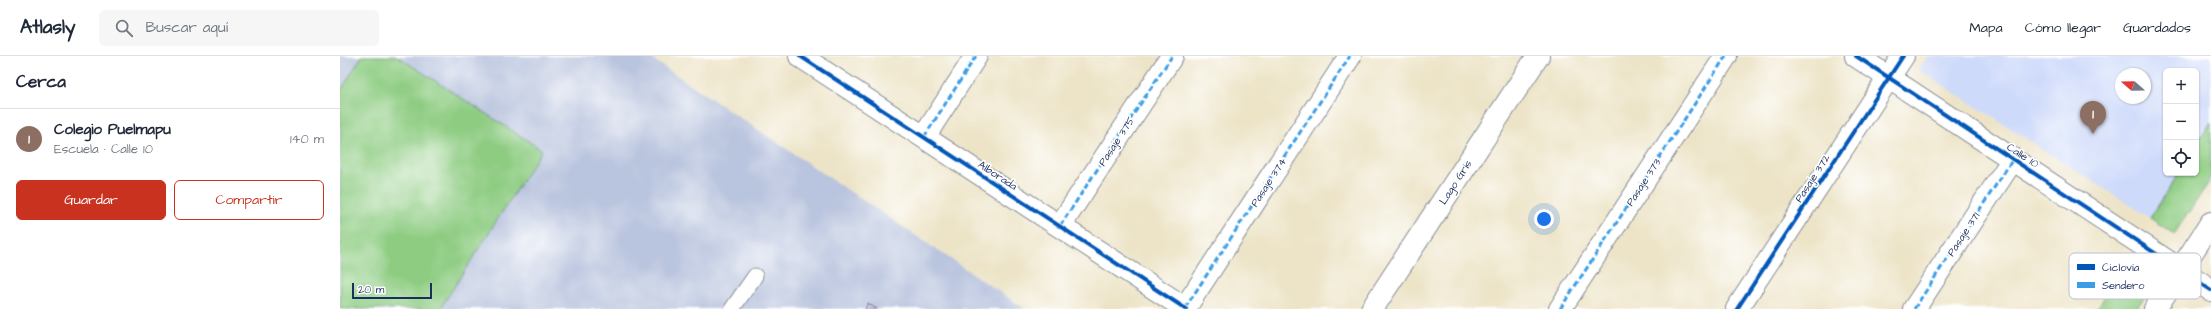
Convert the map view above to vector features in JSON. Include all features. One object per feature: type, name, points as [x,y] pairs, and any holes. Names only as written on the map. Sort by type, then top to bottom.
[{"type":"street","name":"Alborada","points":[[800,56],[1186,309]]},
{"type":"street","points":[[924,137],[976,56]]},
{"type":"street","name":"Pasaje 375","points":[[1060,226],[1172,56]]},
{"type":"street","name":"Pasaje 374","points":[[1186,309],[1350,56]]},
{"type":"street","name":"Lago Gris","points":[[1372,309],[1538,56]]},
{"type":"street","name":"Pasaje 373","points":[[1560,309],[1726,56]]},
{"type":"street","name":"Calle 10","points":[[1856,56],[2156,253]]},
{"type":"street","name":"Pasaje 372","points":[[1737,309],[1903,56]]},
{"type":"street","name":"Pasaje 371","points":[[1914,309],[2013,159]]},
{"type":"street","points":[[2191,253],[2211,223]]},
{"type":"street","name":"Calle 10","points":[[2201,283],[2211,290]]},
{"type":"street","points":[[2154,309],[2160,299]]},
{"type":"lane","points":[[732,309],[755,276]]},
{"type":"shaded area","points":[[340,56],[648,56],[1025,309],[340,309]]},
{"type":"shaded area","points":[[1928,56],[2211,56],[2211,122],[2199,141],[2199,68],[2163,68],[2163,176],[2177,176],[2150,218],[1919,70]]},
{"type":"green space","points":[[362,56],[397,56],[542,150],[440,309],[340,309],[340,92]]},
{"type":"green space","points":[[2211,122],[2211,179],[2174,234],[2150,218],[2177,176],[2199,176],[2199,141]]},
{"type":"green space","points":[[2103,299],[2143,299],[2136,309],[2097,309]]},
{"type":"building","points":[[868,303],[877,309],[865,309]]},
{"type":"marked path","points":[[924,137],[976,56]]},
{"type":"marked path","points":[[1060,226],[1172,56]]},
{"type":"marked path","points":[[1185,308],[1350,56]]},
{"type":"marked path","points":[[1560,309],[1726,56]]},
{"type":"marked path","points":[[1914,309],[2013,159]]},
{"type":"cycle path","points":[[800,56],[1186,309]]},
{"type":"cycle path","points":[[1856,56],[2155,253]]},
{"type":"cycle path","points":[[1737,309],[1903,56]]},
{"type":"cycle path","points":[[2201,283],[2211,290]]},
{"type":"place","name":"Colegio Puelmapu","points":[[2093,134]]}]
